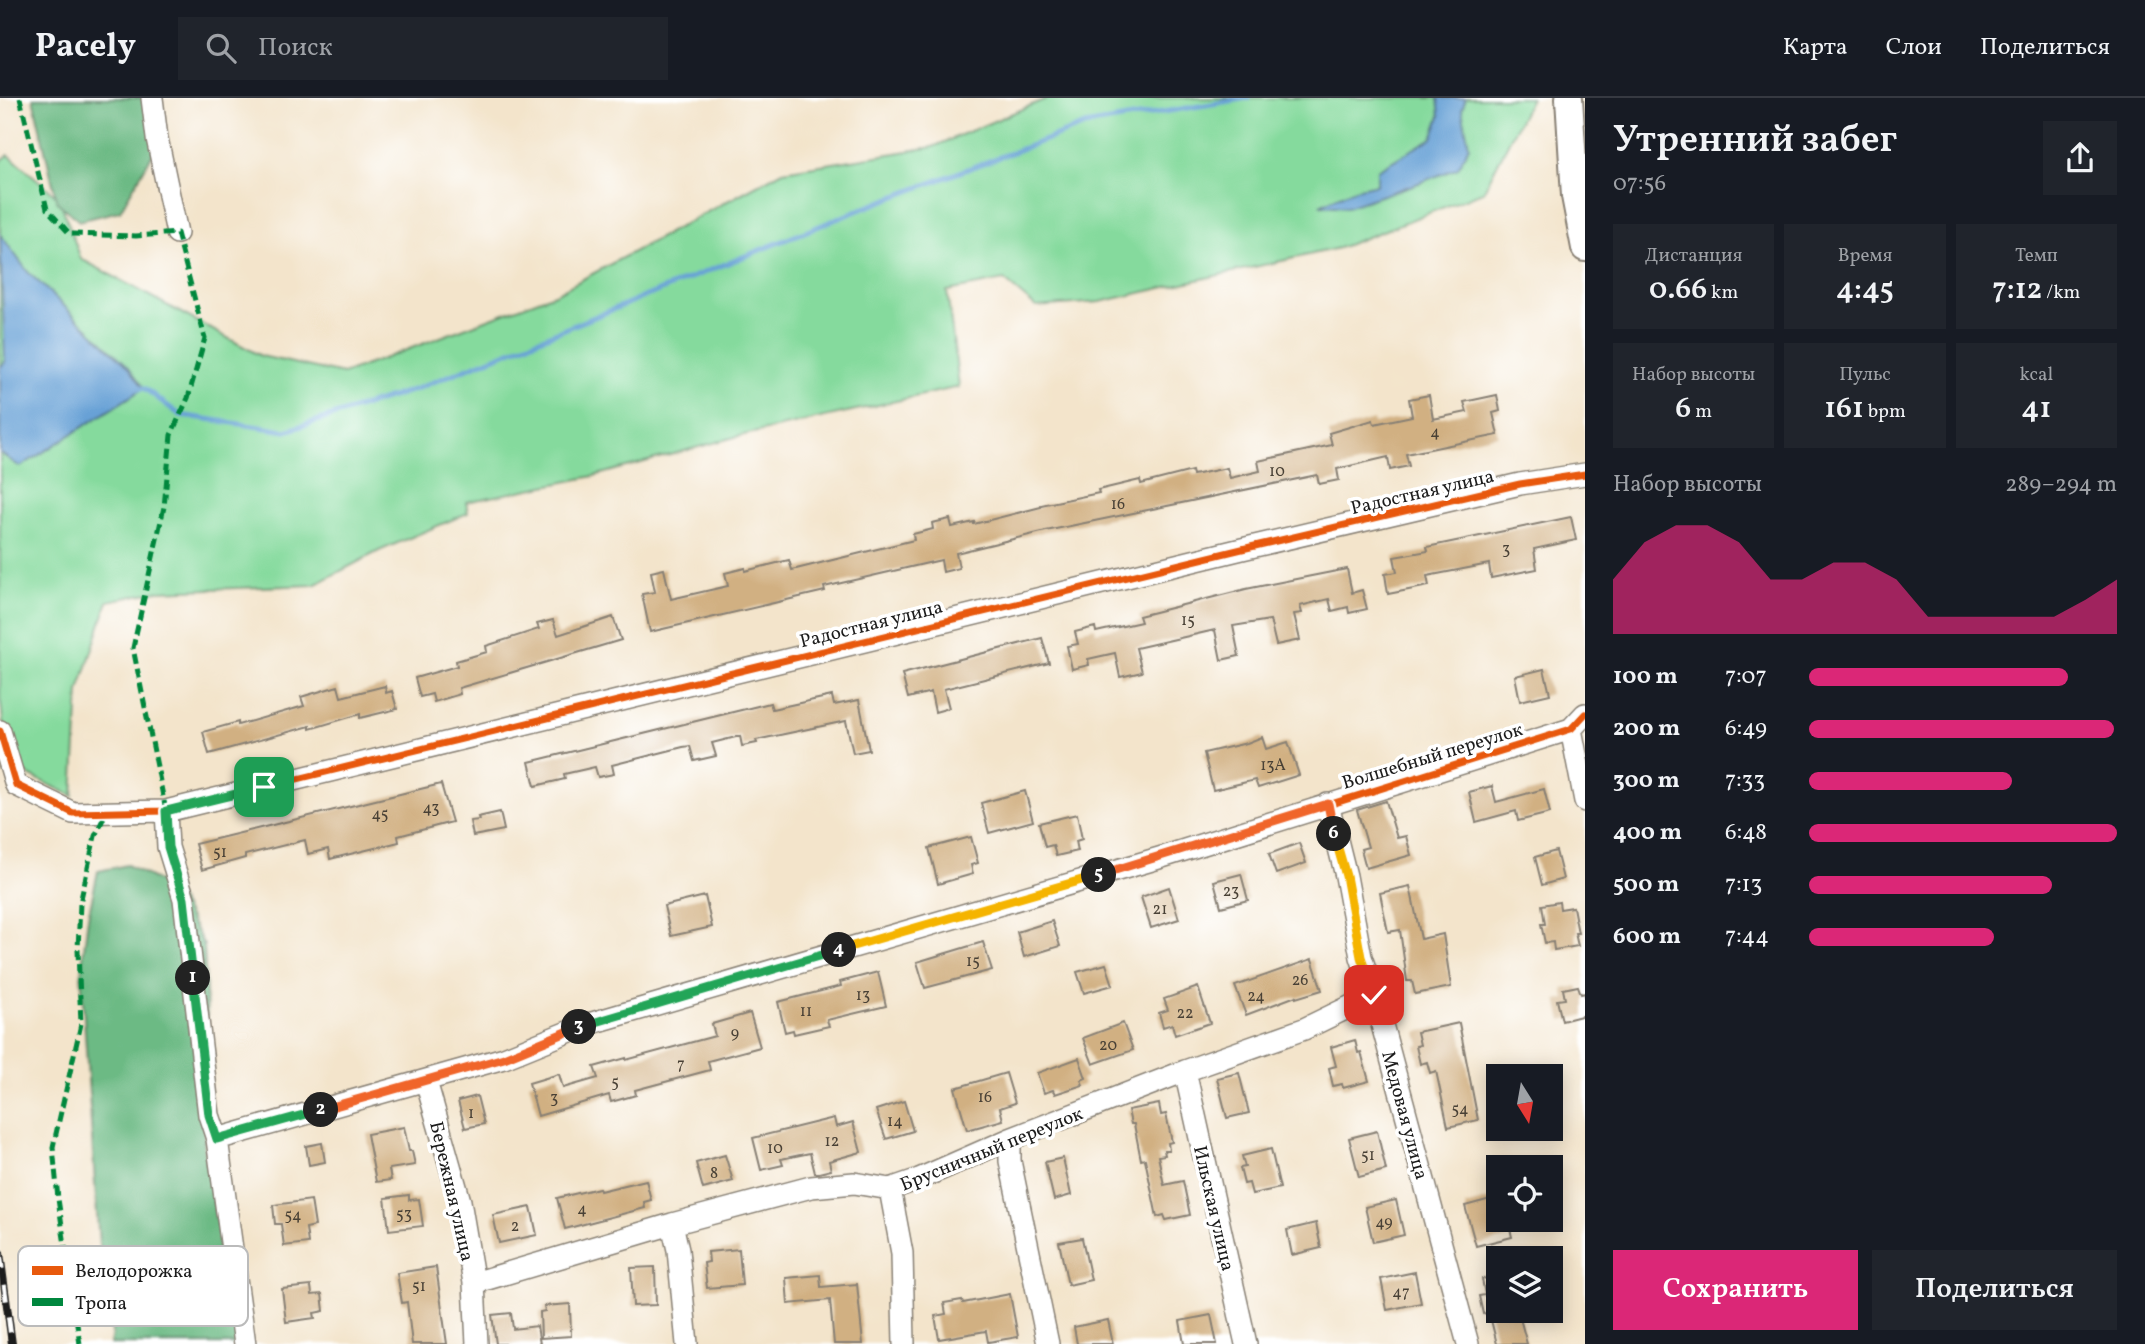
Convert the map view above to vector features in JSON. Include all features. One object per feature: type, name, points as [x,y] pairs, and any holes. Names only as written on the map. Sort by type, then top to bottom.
[{"type":"street","points":[[152,98],[157,138],[177,233]]},
{"type":"street","points":[[1569,98],[1575,196],[1585,248]]},
{"type":"street","name":"Радостная улица","points":[[0,731],[16,785],[74,813],[166,811],[1228,553],[1520,484],[1585,474]]},
{"type":"street","points":[[1578,721],[1585,801]]},
{"type":"street","name":"Волшебный переулок","points":[[217,1139],[504,1058],[585,1025],[1160,858],[1578,721]]},
{"type":"street","name":"Медовая улица","points":[[1328,804],[1346,876],[1361,957],[1374,995],[1468,1344]]},
{"type":"street","points":[[166,811],[168,847],[184,899],[209,1115],[217,1139],[232,1246]]},
{"type":"street","name":"Брусничный переулок","points":[[474,1283],[672,1224],[811,1187],[854,1183],[890,1189],[1185,1071],[1304,1029],[1374,995]]},
{"type":"street","name":"Ильская улица","points":[[1185,1071],[1246,1344]]},
{"type":"street","name":"Бережная улица","points":[[426,1081],[460,1201],[474,1283],[477,1344]]},
{"type":"street","points":[[1010,1139],[1010,1161],[1048,1344]]},
{"type":"street","points":[[890,1189],[902,1253],[904,1344]]},
{"type":"street","points":[[672,1224],[678,1251],[687,1344]]},
{"type":"street","points":[[243,1326],[245,1344]]},
{"type":"green space","points":[[33,98],[145,98],[155,150],[120,211],[79,221],[57,202]]},
{"type":"green space","points":[[1048,98],[1531,98],[1483,192],[1339,248],[1100,302],[1036,307],[1004,280],[947,291],[959,387],[735,437],[594,476],[466,502],[468,513],[379,551],[314,585],[158,591],[108,601],[79,691],[73,796],[20,771],[4,731],[0,694],[0,161],[9,155],[59,198],[81,259],[261,356],[343,374],[557,293],[783,171],[933,147]]},
{"type":"green space","points":[[127,865],[174,889],[204,945],[207,1017],[204,1149],[221,1246],[99,1246],[81,973],[88,917],[98,871]]},
{"type":"green space","points":[[111,1326],[235,1326],[238,1344],[110,1344]]},
{"type":"water","points":[[1438,98],[1466,98],[1462,109],[1469,146],[1458,168],[1347,207],[1320,205],[1355,189],[1377,184],[1377,170],[1432,138],[1440,116]]},
{"type":"water","points":[[0,234],[28,272],[128,366],[144,388],[20,467],[0,453],[0,367],[5,362]]},
{"type":"building","points":[[1429,395],[1433,419],[1467,412],[1464,402],[1497,395],[1500,411],[1493,413],[1498,435],[1406,454],[1409,466],[1390,470],[1388,457],[1337,469],[1339,480],[1319,484],[1317,475],[1046,531],[956,553],[959,568],[943,572],[941,560],[824,587],[825,591],[650,632],[642,594],[655,592],[651,572],[664,569],[671,599],[728,586],[725,573],[745,568],[745,571],[789,560],[792,570],[914,540],[913,534],[933,529],[932,523],[950,519],[952,527],[974,524],[1041,505],[1099,493],[1098,490],[1140,480],[1141,484],[1192,471],[1193,475],[1227,468],[1230,478],[1260,471],[1258,461],[1332,445],[1329,433],[1373,420],[1374,424],[1412,416],[1409,399]]},
{"type":"building","points":[[1571,517],[1576,540],[1534,549],[1537,569],[1491,578],[1489,564],[1427,576],[1429,586],[1388,594],[1385,574],[1397,572],[1394,557],[1428,551],[1427,547]]},
{"type":"building","points":[[1347,569],[1352,593],[1362,590],[1367,609],[1349,613],[1348,607],[1332,611],[1329,599],[1300,606],[1302,613],[1294,614],[1300,640],[1276,645],[1270,620],[1233,626],[1239,656],[1221,660],[1215,630],[1136,648],[1142,672],[1120,677],[1115,653],[1088,659],[1089,665],[1072,669],[1067,646],[1078,644],[1075,632],[1095,627],[1096,632],[1141,622],[1139,616],[1246,589]]},
{"type":"building","points":[[613,617],[621,640],[459,688],[460,694],[434,702],[432,694],[420,697],[415,678],[457,666],[456,661],[487,652],[486,646],[539,629],[537,624],[553,620],[558,635]]},
{"type":"building","points":[[1042,638],[1049,663],[944,689],[949,708],[935,712],[931,692],[908,698],[902,674]]},
{"type":"building","points":[[1544,669],[1550,694],[1520,701],[1515,676]]},
{"type":"building","points":[[338,686],[341,697],[385,686],[386,693],[392,691],[397,709],[360,718],[360,714],[209,754],[203,732],[304,706],[301,697]]},
{"type":"building","points":[[832,696],[834,705],[859,700],[869,750],[853,753],[846,721],[756,740],[757,743],[742,746],[740,736],[712,743],[716,756],[694,761],[690,746],[683,747],[612,765],[614,774],[598,777],[595,767],[564,774],[565,779],[535,786],[529,762],[770,703],[772,709]]},
{"type":"building","points":[[1262,737],[1266,749],[1288,742],[1299,775],[1258,788],[1255,780],[1213,790],[1204,753]]},
{"type":"building","points":[[441,784],[452,822],[398,836],[399,842],[330,859],[328,849],[308,854],[305,840],[245,855],[245,858],[202,870],[195,844]]},
{"type":"building","points":[[1492,786],[1496,802],[1544,789],[1550,813],[1518,821],[1516,811],[1476,822],[1469,792]]},
{"type":"building","points":[[1025,791],[1033,821],[989,833],[981,803]]},
{"type":"building","points":[[1386,801],[1397,838],[1406,836],[1411,855],[1366,868],[1361,849],[1368,847],[1357,810]]},
{"type":"building","points":[[500,812],[504,830],[473,836],[470,821]]},
{"type":"building","points":[[1077,814],[1082,839],[1076,841],[1078,851],[1056,856],[1053,845],[1045,847],[1039,823]]},
{"type":"building","points":[[971,837],[978,863],[971,865],[973,874],[938,884],[929,848]]},
{"type":"building","points":[[1299,843],[1306,863],[1276,874],[1269,854]]},
{"type":"building","points":[[1556,851],[1563,879],[1542,885],[1535,857]]},
{"type":"building","points":[[1241,874],[1248,900],[1221,907],[1214,881]]},
{"type":"building","points":[[1410,886],[1421,939],[1443,934],[1451,987],[1415,994],[1412,981],[1407,981],[1400,930],[1388,932],[1380,893]]},
{"type":"building","points":[[1169,887],[1179,919],[1151,928],[1141,897]]},
{"type":"building","points":[[705,896],[712,927],[671,936],[664,906]]},
{"type":"building","points":[[1559,902],[1560,909],[1573,907],[1578,946],[1554,950],[1553,942],[1545,943],[1541,924],[1545,924],[1542,905]]},
{"type":"building","points":[[1052,921],[1060,946],[1024,957],[1017,932]]},
{"type":"building","points":[[983,942],[992,970],[925,988],[917,962]]},
{"type":"building","points":[[1312,959],[1322,990],[1296,996],[1246,1015],[1235,986]]},
{"type":"building","points":[[1106,964],[1113,985],[1084,993],[1077,972]]},
{"type":"building","points":[[878,972],[886,1006],[827,1020],[829,1026],[794,1034],[793,1030],[785,1032],[778,1002],[841,986],[840,982]]},
{"type":"building","points":[[1578,986],[1581,994],[1585,993],[1585,1015],[1562,1021],[1557,1000],[1565,999],[1563,989]]},
{"type":"building","points":[[1198,987],[1210,1023],[1175,1035],[1172,1024],[1163,1027],[1159,1013],[1168,1010],[1164,999]]},
{"type":"building","points":[[750,1013],[760,1047],[708,1061],[710,1070],[635,1090],[636,1095],[611,1102],[609,1095],[538,1116],[529,1083],[559,1074],[563,1088],[598,1078],[594,1067],[715,1036],[712,1024]]},
{"type":"building","points":[[1123,1023],[1133,1050],[1093,1064],[1083,1038]]},
{"type":"building","points":[[1459,1023],[1478,1120],[1448,1127],[1436,1071],[1430,1073],[1427,1062],[1420,1064],[1416,1046],[1420,1045],[1417,1032]]},
{"type":"building","points":[[1355,1040],[1369,1081],[1343,1088],[1342,1084],[1333,1086],[1329,1068],[1336,1066],[1331,1047]]},
{"type":"building","points":[[1079,1058],[1086,1078],[1081,1080],[1083,1085],[1055,1094],[1053,1090],[1044,1093],[1037,1073]]},
{"type":"building","points":[[1006,1073],[1015,1103],[1000,1108],[1003,1120],[967,1130],[955,1088]]},
{"type":"building","points":[[1239,1073],[1249,1113],[1227,1118],[1217,1078]]},
{"type":"building","points":[[477,1096],[484,1124],[465,1128],[458,1101]]},
{"type":"building","points":[[904,1101],[913,1131],[886,1139],[876,1110]]},
{"type":"building","points":[[1159,1104],[1161,1115],[1166,1114],[1172,1142],[1168,1143],[1169,1150],[1164,1150],[1165,1155],[1158,1156],[1164,1185],[1183,1181],[1190,1215],[1166,1220],[1164,1215],[1157,1217],[1145,1159],[1141,1160],[1134,1124],[1131,1124],[1128,1110]]},
{"type":"building","points":[[834,1118],[836,1127],[853,1122],[861,1152],[829,1161],[831,1170],[819,1173],[815,1173],[810,1153],[781,1159],[783,1165],[761,1170],[753,1138]]},
{"type":"building","points":[[404,1127],[415,1165],[389,1169],[391,1180],[376,1182],[367,1134]]},
{"type":"building","points":[[1377,1131],[1386,1170],[1359,1177],[1349,1138]]},
{"type":"building","points":[[322,1143],[325,1162],[309,1165],[306,1146]]},
{"type":"building","points":[[1271,1149],[1280,1188],[1252,1194],[1249,1183],[1244,1184],[1240,1168],[1245,1167],[1242,1156]]},
{"type":"building","points":[[725,1155],[733,1181],[703,1189],[696,1163]]},
{"type":"building","points":[[1063,1158],[1071,1195],[1054,1200],[1045,1162]]},
{"type":"building","points":[[646,1180],[651,1200],[644,1202],[645,1208],[565,1229],[557,1198]]},
{"type":"building","points":[[409,1195],[409,1200],[419,1199],[423,1226],[389,1230],[385,1198]]},
{"type":"building","points":[[311,1200],[315,1226],[306,1228],[308,1243],[284,1246],[281,1224],[275,1224],[273,1205]]},
{"type":"building","points":[[1396,1200],[1404,1235],[1373,1242],[1365,1207]]},
{"type":"building","points":[[1486,1200],[1486,1232],[1511,1232],[1512,1237],[1476,1246],[1465,1206]]},
{"type":"building","points":[[531,1207],[537,1235],[499,1243],[493,1215]]},
{"type":"building","points":[[1316,1223],[1321,1248],[1292,1255],[1287,1230]]},
{"type":"building","points":[[1082,1238],[1091,1280],[1068,1285],[1059,1242]]},
{"type":"building","points":[[739,1249],[742,1285],[707,1288],[704,1263],[709,1262],[708,1252]]},
{"type":"building","points":[[436,1267],[447,1344],[412,1344],[407,1302],[402,1303],[397,1273]]},
{"type":"building","points":[[655,1267],[656,1305],[633,1306],[631,1268]]},
{"type":"building","points":[[1415,1272],[1421,1303],[1387,1310],[1381,1279]]},
{"type":"building","points":[[820,1275],[821,1287],[857,1284],[863,1344],[834,1344],[830,1300],[788,1304],[786,1278]]},
{"type":"building","points":[[1486,1278],[1486,1313],[1483,1314],[1479,1296],[1485,1295],[1482,1279]]},
{"type":"building","points":[[311,1286],[312,1295],[322,1294],[324,1311],[314,1313],[315,1318],[286,1322],[282,1289]]},
{"type":"building","points":[[1010,1294],[1018,1337],[988,1342],[986,1331],[939,1339],[935,1316],[946,1314],[944,1303],[962,1300],[963,1303]]},
{"type":"building","points":[[570,1304],[571,1336],[541,1338],[540,1312],[545,1311],[544,1306]]},
{"type":"building","points":[[511,1313],[513,1329],[537,1326],[540,1344],[496,1344],[492,1315]]},
{"type":"building","points":[[1211,1315],[1217,1344],[1184,1344],[1180,1321]]},
{"type":"building","points":[[1108,1320],[1113,1344],[1077,1344],[1074,1327]]},
{"type":"building","points":[[1492,1323],[1521,1323],[1527,1344],[1497,1344]]},
{"type":"waterway","points":[[138,389],[144,388],[180,415],[286,431],[416,389],[864,208],[1085,125],[1248,98]]},
{"type":"railway","points":[[0,1253],[12,1344]]},
{"type":"marked path","points":[[20,98],[47,209],[70,234],[136,236],[177,233],[205,338],[188,398],[171,435],[164,507],[133,648],[166,811]]},
{"type":"marked path","points":[[65,1246],[53,1147],[81,1024],[78,950],[80,903],[95,836],[106,813]]},
{"type":"marked path","points":[[77,1326],[80,1344]]},
{"type":"cycle path","points":[[0,731],[16,785],[73,813],[166,811],[1242,549],[1520,484],[1585,474]]},
{"type":"cycle path","points":[[217,1139],[504,1058],[585,1025],[1159,858],[1571,729],[1585,714]]},
{"type":"route","points":[[264,787],[166,811],[168,847],[184,899],[209,1115],[217,1139],[504,1058],[585,1025],[1160,858],[1328,804],[1346,876],[1361,957],[1374,995]]}]
